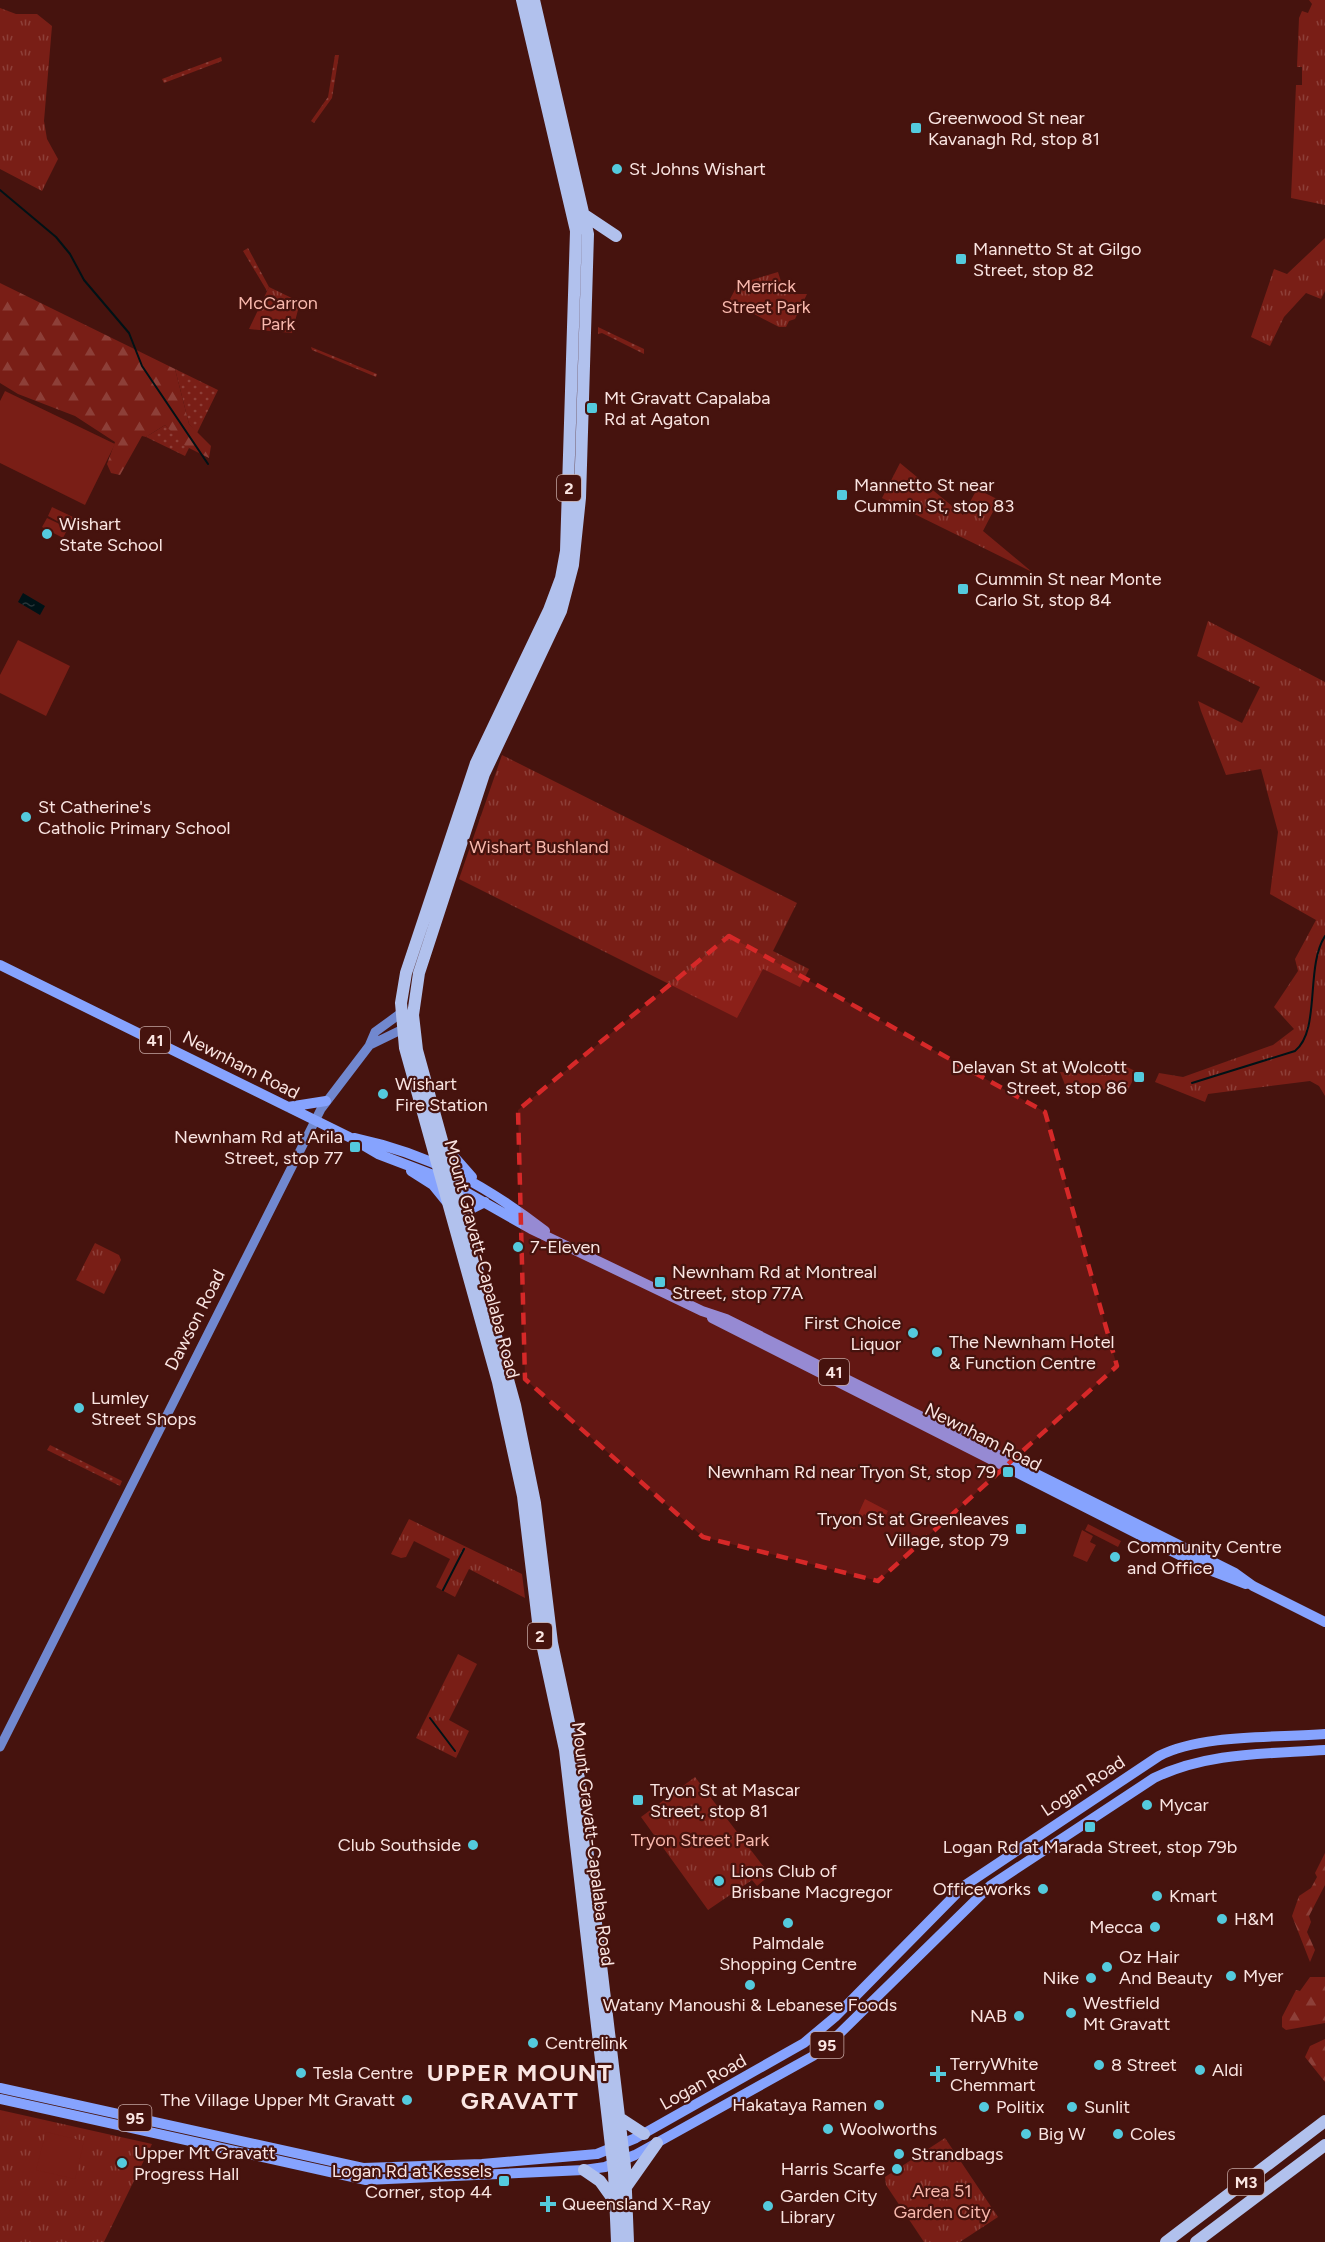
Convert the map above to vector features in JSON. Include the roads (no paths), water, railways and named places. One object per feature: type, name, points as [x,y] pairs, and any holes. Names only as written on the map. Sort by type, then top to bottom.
[{"type":"highway","name":"Mount Gravatt-Capalaba Road","points":[[522,0],[576,231],[566,551],[561,578],[549,610],[476,764],[406,973],[407,1014],[443,1144],[449,1205],[502,1400],[526,1516],[539,1630],[565,1750],[618,2162]]},
{"type":"highway","name":"Mount Gravatt-Capalaba Road","points":[[534,0],[586,216],[589,244],[583,446],[578,526],[572,573],[556,622],[496,744],[484,774],[418,973],[402,1031],[437,1163],[454,1184],[515,1405],[535,1503],[550,1635],[576,1755],[618,2117],[616,2148]]},
{"type":"highway","points":[[586,216],[616,236]]},
{"type":"highway","points":[[618,2117],[644,2134]]},
{"type":"highway","name":"M3","points":[[1166,2242],[1325,2121]]},
{"type":"highway","points":[[626,2187],[657,2143]]},
{"type":"highway","name":"M3","points":[[1196,2242],[1325,2145]]},
{"type":"highway","name":"2","points":[[618,2162],[626,2187],[628,2242]]},
{"type":"highway","name":"2","points":[[617,2242],[618,2162]]},
{"type":"highway","points":[[584,2170],[600,2181],[616,2203]]},
{"type":"main road","name":"Newnham Road","points":[[0,958],[22,974]]},
{"type":"main road","name":"Newnham Road","points":[[0,965],[349,1137],[365,1148],[396,1161],[475,1181],[557,1240]]},
{"type":"main road","name":"Dawson Road","points":[[0,1747],[315,1120],[326,1101],[369,1046],[379,1028],[407,1014]]},
{"type":"main road","name":"Dawson Road","points":[[369,1046],[402,1031]]},
{"type":"main road","points":[[288,1107],[326,1101]]},
{"type":"main road","points":[[414,1154],[424,1146],[429,1132]]},
{"type":"main road","name":"Newnham Road","points":[[349,1137],[414,1154],[437,1163]]},
{"type":"main road","points":[[443,1144],[475,1181]]},
{"type":"main road","points":[[396,1161],[434,1185],[449,1205]]},
{"type":"main road","name":"Newnham Road","points":[[454,1184],[531,1229],[702,1311],[726,1319],[752,1336],[1325,1622]]},
{"type":"main road","points":[[465,1224],[471,1209],[485,1202]]},
{"type":"main road","name":"Logan Road","points":[[0,2088],[371,2169],[557,2159],[616,2148],[788,2054],[815,2035],[964,1886],[1159,1756],[1183,1746],[1216,1741],[1325,1734]]},
{"type":"main road","points":[[1216,1741],[1222,1757]]},
{"type":"main road","points":[[1209,1758],[1216,1741]]},
{"type":"main road","name":"Logan Road","points":[[0,2099],[366,2180],[584,2170],[618,2162],[796,2067],[825,2047],[984,1892],[1154,1778],[1209,1758],[1325,1750]]},
{"type":"water","points":[[23,593],[45,606],[40,615],[18,602]]},
{"type":"waterway","points":[[0,190],[56,237],[70,254],[84,280],[129,333],[142,366],[208,464]]},
{"type":"waterway","points":[[1192,1083],[1295,1051],[1303,1041],[1308,1029],[1316,964],[1325,936]]},
{"type":"waterway","points":[[443,1590],[464,1549]]},
{"type":"waterway","points":[[430,1718],[455,1751]]},
{"type":"place","name":"Greenwood St near Kavanagh Rd, stop 81","points":[[916,128]]},
{"type":"place","name":"St Johns Wishart","points":[[617,169]]},
{"type":"place","name":"Mannetto St at Gilgo Street, stop 82","points":[[961,259]]},
{"type":"place","name":"Mt Gravatt Capalaba Rd at Agaton","points":[[592,408]]},
{"type":"place","name":"Mannetto St near Cummin St, stop 83","points":[[842,495]]},
{"type":"place","name":"Wishart State School","points":[[47,534]]},
{"type":"place","name":"Cummin St near Monte Carlo St, stop 84","points":[[963,589]]},
{"type":"place","name":"St Catherine's Catholic Primary School","points":[[26,817]]},
{"type":"place","name":"Delavan St at Wolcott Street, stop 86","points":[[1139,1077]]},
{"type":"place","name":"Wishart Fire Station","points":[[383,1094]]},
{"type":"place","name":"Newnham Rd at Arila Street, stop 77","points":[[355,1147]]},
{"type":"place","name":"7-Eleven","points":[[518,1247]]},
{"type":"place","name":"Newnham Rd at Montreal Street, stop 77A","points":[[660,1282]]},
{"type":"place","name":"First Choice Liquor","points":[[913,1333]]},
{"type":"place","name":"The Newnham Hotel & Function Centre","points":[[937,1352]]},
{"type":"place","name":"Lumley Street Shops","points":[[79,1408]]},
{"type":"place","name":"Newnham Rd near Tryon St, stop 79","points":[[1008,1472]]},
{"type":"place","name":"Tryon St at Greenleaves Village, stop 79","points":[[1021,1529]]},
{"type":"place","name":"Community Centre and Office","points":[[1115,1557]]},
{"type":"place","name":"Tryon St at Mascar Street, stop 81","points":[[638,1800]]},
{"type":"place","name":"Mycar","points":[[1147,1805]]},
{"type":"place","name":"Logan Rd at Marada Street, stop 79b","points":[[1090,1827]]},
{"type":"place","name":"Club Southside","points":[[473,1845]]},
{"type":"place","name":"Lions Club of Brisbane Macgregor","points":[[719,1881]]},
{"type":"place","name":"Officeworks","points":[[1043,1889]]},
{"type":"place","name":"Kmart","points":[[1157,1896]]},
{"type":"place","name":"H&M","points":[[1222,1919]]},
{"type":"place","name":"Palmdale Shopping Centre","points":[[788,1923]]},
{"type":"place","name":"Mecca","points":[[1155,1927]]},
{"type":"place","name":"Oz Hair And Beauty","points":[[1107,1967]]},
{"type":"place","name":"Myer","points":[[1231,1976]]},
{"type":"place","name":"Nike","points":[[1091,1978]]},
{"type":"place","name":"Watany Manoushi & Lebanese Foods","points":[[750,1985]]},
{"type":"place","name":"Westfield Mt Gravatt","points":[[1071,2013]]},
{"type":"place","name":"NAB","points":[[1019,2016]]},
{"type":"place","name":"Centrelink","points":[[533,2043]]},
{"type":"place","name":"8 Street","points":[[1099,2065]]},
{"type":"place","name":"Aldi","points":[[1200,2070]]},
{"type":"place","name":"Tesla Centre","points":[[301,2073]]},
{"type":"place","name":"TerryWhite Chemmart","points":[[938,2074]]},
{"type":"place","name":"The Village Upper Mt Gravatt","points":[[407,2100]]},
{"type":"place","name":"Hakataya Ramen","points":[[879,2105]]},
{"type":"place","name":"Politix","points":[[984,2107]]},
{"type":"place","name":"Sunlit","points":[[1072,2107]]},
{"type":"place","name":"Woolworths","points":[[828,2129]]},
{"type":"place","name":"Big W","points":[[1026,2134]]},
{"type":"place","name":"Coles","points":[[1118,2134]]},
{"type":"place","name":"Strandbags","points":[[899,2154]]},
{"type":"place","name":"Upper Mt Gravatt Progress Hall","points":[[122,2163]]},
{"type":"place","name":"Harris Scarfe","points":[[897,2169]]},
{"type":"place","name":"Logan Rd at Kessels Corner, stop 44","points":[[504,2181]]},
{"type":"place","name":"Queensland X-Ray","points":[[548,2204]]},
{"type":"place","name":"Garden City Library","points":[[768,2206]]},
{"type":"district","name":"UPPER MOUNT GRAVATT","points":[[520,2087]]},
{"type":"park label","name":"Merrick Street Park","points":[[766,296]]},
{"type":"park label","name":"McCarron Park","points":[[278,313]]},
{"type":"park label","name":"Wishart Bushland","points":[[539,847]]},
{"type":"park label","name":"Tryon Street Park","points":[[700,1840]]},
{"type":"park label","name":"Area 51 Garden City","points":[[942,2201]]}]
